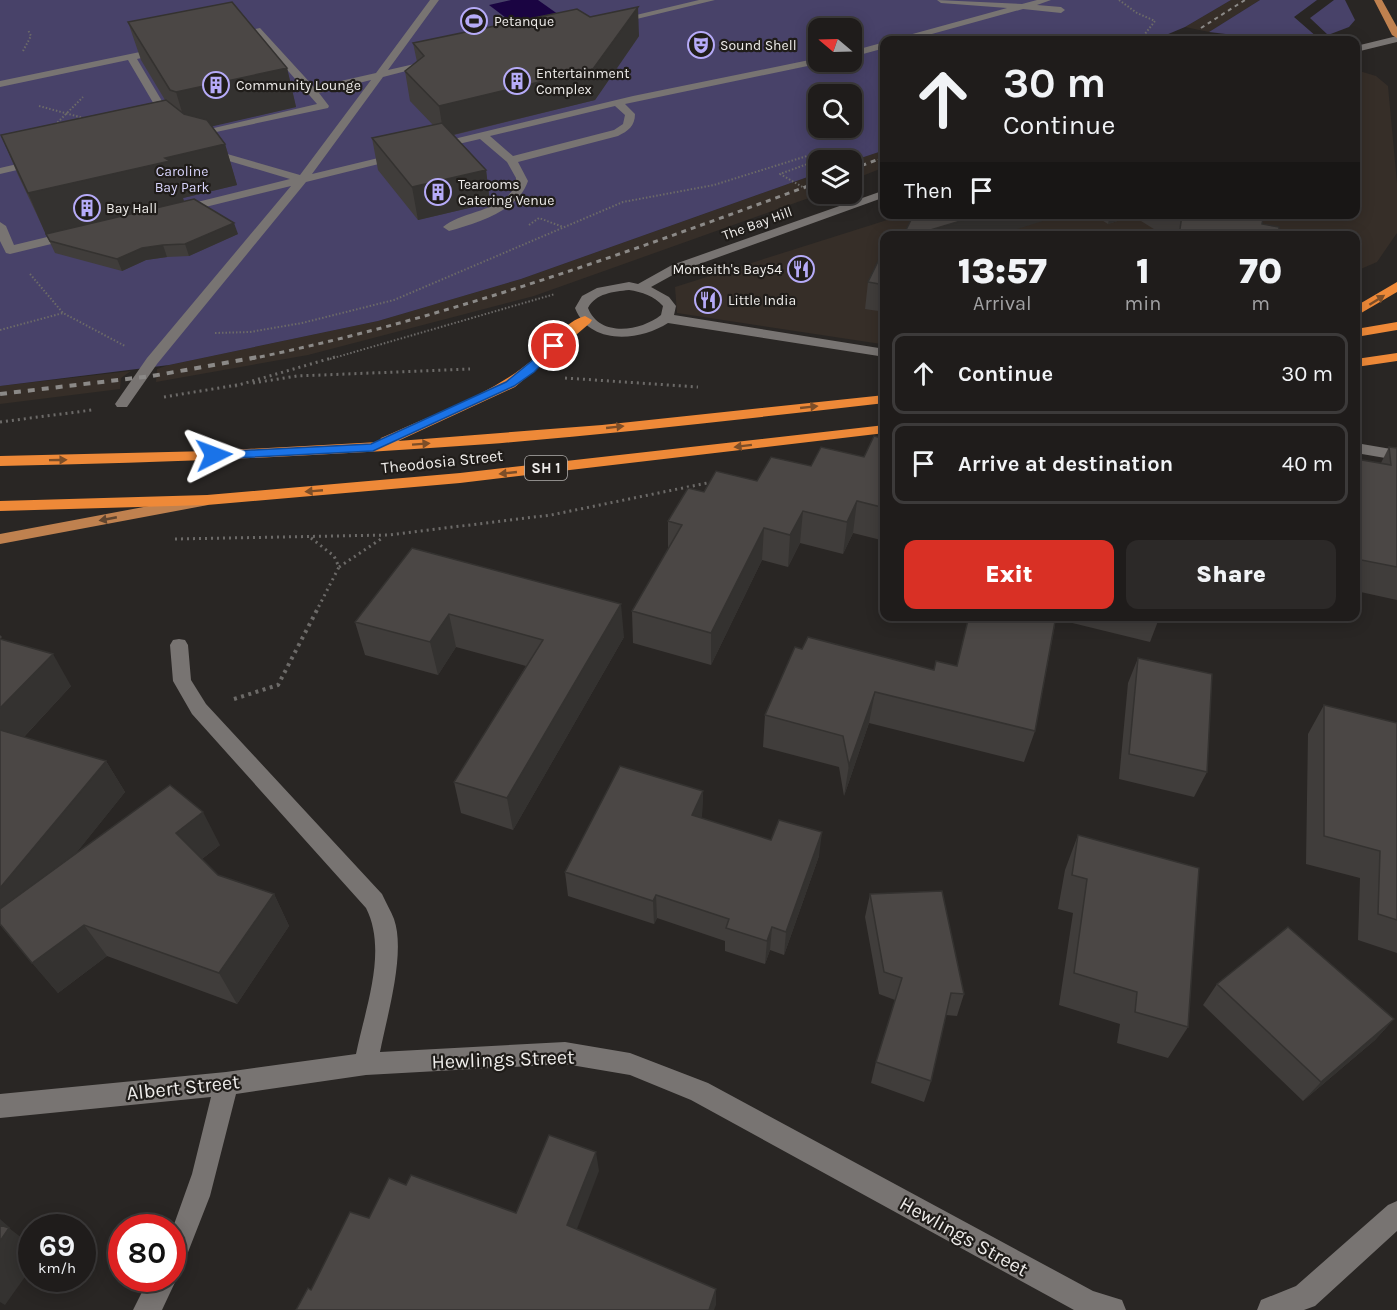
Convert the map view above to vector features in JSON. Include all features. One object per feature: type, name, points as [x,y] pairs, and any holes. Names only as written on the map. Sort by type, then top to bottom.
[{"type":"highway","points":[[1360,309],[1397,286]]},
{"type":"highway","points":[[373,447],[510,384],[585,320]]},
{"type":"highway","points":[[1360,332],[1397,326]]},
{"type":"highway","points":[[1360,362],[1397,357]]},
{"type":"highway","name":"Theodosia Street","points":[[0,461],[122,459],[373,447],[560,433],[880,400]]},
{"type":"highway","name":"Theodosia Street","points":[[0,507],[207,500],[460,478],[880,430]]},
{"type":"main road","points":[[1378,0],[1397,37]]},
{"type":"main road","points":[[0,539],[207,500]]},
{"type":"street","points":[[122,404],[175,332],[302,180],[435,0]]},
{"type":"street","points":[[608,23],[711,0]]},
{"type":"street","points":[[941,0],[1061,10]]},
{"type":"street","points":[[916,36],[1047,0]]},
{"type":"street","points":[[185,138],[324,106],[256,30],[222,38]]},
{"type":"street","points":[[1360,48],[1397,37]]},
{"type":"street","points":[[862,51],[880,46]]},
{"type":"street","points":[[0,84],[177,47]]},
{"type":"street","points":[[131,57],[169,132],[185,138],[201,150],[302,180]]},
{"type":"street","points":[[312,91],[437,62]]},
{"type":"street","points":[[168,212],[617,103],[808,63]]},
{"type":"street","points":[[511,160],[626,129],[630,122],[630,114],[617,103]]},
{"type":"street","points":[[449,227],[493,210],[516,194],[522,181],[511,160],[482,135]]},
{"type":"street","points":[[0,171],[47,160]]},
{"type":"street","name":"The Bay Hill","points":[[585,320],[581,313],[581,306],[593,294],[616,287],[642,287],[676,268],[880,196]]},
{"type":"street","points":[[0,226],[5,251],[89,231]]},
{"type":"street","points":[[585,320],[594,327],[608,332],[625,333],[649,328],[665,318],[669,311],[668,303],[663,296],[642,287]]},
{"type":"street","points":[[665,318],[880,352]]},
{"type":"street","points":[[1360,449],[1397,455]]},
{"type":"street","points":[[179,645],[182,681],[199,709],[374,901],[384,921],[388,953],[366,1064]]},
{"type":"street","name":"Hewlings Street","points":[[366,1064],[565,1053],[630,1064],[699,1091],[1088,1304],[1112,1310]]},
{"type":"street","name":"Albert Street","points":[[0,1106],[226,1084],[366,1064]]},
{"type":"street","points":[[186,1234],[195,1208],[226,1084]]},
{"type":"street","points":[[1270,1310],[1309,1303],[1397,1214]]},
{"type":"street","points":[[147,1310],[157,1292]]},
{"type":"path","points":[[1119,0],[1137,13],[1155,21],[1144,35],[1147,36]]},
{"type":"path","points":[[12,169],[109,71],[131,57]]},
{"type":"path","points":[[35,105],[88,119]]},
{"type":"path","points":[[175,332],[249,332],[351,312],[394,300],[623,202],[714,185],[808,156]]},
{"type":"path","points":[[808,164],[780,174],[808,191]]},
{"type":"path","points":[[5,251],[63,313],[152,361]]},
{"type":"path","points":[[235,386],[561,291]]},
{"type":"path","points":[[0,330],[63,313]]},
{"type":"path","points":[[0,422],[73,414],[297,376],[481,368]]},
{"type":"path","points":[[555,375],[585,381],[701,387]]},
{"type":"path","points":[[171,539],[388,535],[551,515],[722,480]]},
{"type":"path","points":[[199,709],[278,685],[339,567],[351,557],[388,535]]},
{"type":"path","points":[[311,538],[334,556],[339,567]]},
{"type":"shaded area","points":[[511,0],[538,0],[562,17],[518,27],[489,5]]},
{"type":"shaded area","points":[[1231,0],[1260,0],[1209,32],[1185,27]]},
{"type":"shaded area","points":[[1360,71],[1376,76],[1388,86],[1397,183],[1397,233],[1377,262],[1360,269],[1360,231],[880,231],[880,344],[677,313],[675,287],[890,219],[1360,219]]},
{"type":"shaded area","points":[[880,152],[880,169],[862,176],[862,158]]},
{"type":"shaded area","points":[[808,177],[808,198],[534,296],[308,355],[156,382],[157,369],[169,365],[378,321],[521,279]]},
{"type":"shaded area","points":[[131,371],[121,378],[120,389],[0,404],[0,386]]},
{"type":"green space","name":"Caroline Bay Park","points":[[0,0],[1231,0],[1185,27],[1164,36],[880,36],[880,152],[862,158],[862,150],[808,150],[808,177],[521,279],[378,321],[169,365],[0,386]]},
{"type":"green space","points":[[1260,0],[1317,0],[1294,17],[1316,36],[1242,36],[1209,32]]},
{"type":"green space","points":[[1334,0],[1345,0],[1355,20],[1349,27],[1328,35],[1310,18]]},
{"type":"building","points":[[232,2],[287,68],[176,92],[170,90],[128,22]]},
{"type":"building","points":[[638,7],[593,69],[439,106],[405,71],[424,56],[413,43],[577,9],[590,17]]},
{"type":"building","points":[[166,100],[184,114],[207,120],[225,144],[165,158],[170,161],[28,193],[1,135]]},
{"type":"building","points":[[442,123],[486,170],[412,187],[372,138]]},
{"type":"building","points":[[194,199],[234,223],[185,244],[142,248],[117,259],[50,241],[46,234]]},
{"type":"building","points":[[912,219],[967,219],[927,231],[906,231]]},
{"type":"building","points":[[1181,219],[1263,219],[1262,224],[1279,227],[1279,231],[1180,231]]},
{"type":"building","points":[[880,257],[880,284],[868,282]]},
{"type":"building","points":[[874,436],[880,438],[880,507],[857,501],[847,522],[803,511],[790,535],[764,528],[711,633],[632,611],[682,525],[668,521],[688,488],[704,492],[716,471],[757,481],[771,457],[811,466],[821,447],[864,457]]},
{"type":"building","points":[[1389,447],[1397,448],[1397,567],[1360,560],[1360,460],[1391,465]]},
{"type":"building","points":[[412,548],[621,604],[507,798],[454,782],[543,640],[449,614],[430,642],[355,622]]},
{"type":"building","points":[[968,621],[1055,621],[1035,731],[875,692],[849,765],[843,736],[765,715],[795,647],[802,649],[808,637],[934,670],[936,661],[957,666]]},
{"type":"building","points":[[0,639],[53,654],[0,708]]},
{"type":"building","points":[[1138,658],[1212,674],[1207,772],[1129,754]]},
{"type":"building","points":[[1324,705],[1397,723],[1397,920],[1378,914],[1380,851],[1324,836]]},
{"type":"building","points":[[0,730],[106,761],[0,888]]},
{"type":"building","points":[[620,766],[703,791],[692,815],[771,840],[779,820],[822,832],[786,932],[772,927],[767,941],[726,928],[729,919],[656,895],[653,901],[565,872]]},
{"type":"building","points":[[170,785],[203,812],[176,833],[218,875],[274,894],[219,973],[84,925],[32,963],[0,924],[0,909]]},
{"type":"building","points":[[1078,835],[1199,868],[1188,1027],[1135,1012],[1137,992],[1074,973],[1087,879],[1072,875]]},
{"type":"building","points":[[942,891],[964,994],[951,993],[931,1081],[876,1062],[902,978],[884,972],[870,894]]},
{"type":"building","points":[[1288,927],[1394,1019],[1321,1082],[1217,984]]},
{"type":"building","points":[[549,1135],[596,1152],[567,1225],[716,1289],[709,1310],[296,1310],[308,1288],[311,1290],[350,1212],[369,1218],[389,1178],[406,1185],[411,1175],[516,1213]]},
{"type":"building","points":[[0,1225],[9,1228],[0,1241]]},
{"type":"railway","points":[[1201,28],[1245,0]]},
{"type":"railway","points":[[862,165],[880,159]]},
{"type":"railway","points":[[250,359],[323,343],[467,304],[608,258],[808,186]]},
{"type":"railway","points":[[0,394],[152,376],[258,357]]},
{"type":"place","name":"Petanque","points":[[474,21]]},
{"type":"place","name":"Sound Shell","points":[[701,45]]},
{"type":"place","name":"Entertainment Complex","points":[[517,81]]},
{"type":"place","name":"Community Lounge","points":[[216,85]]},
{"type":"place","name":"Tearooms Catering Venue","points":[[438,192]]},
{"type":"place","name":"Bay Hall","points":[[87,208]]},
{"type":"place","name":"Monteith's Bay54","points":[[801,269]]},
{"type":"place","name":"Little India","points":[[708,300]]},
{"type":"route","points":[[214,455],[373,447],[510,384],[530,370],[554,346]]}]
